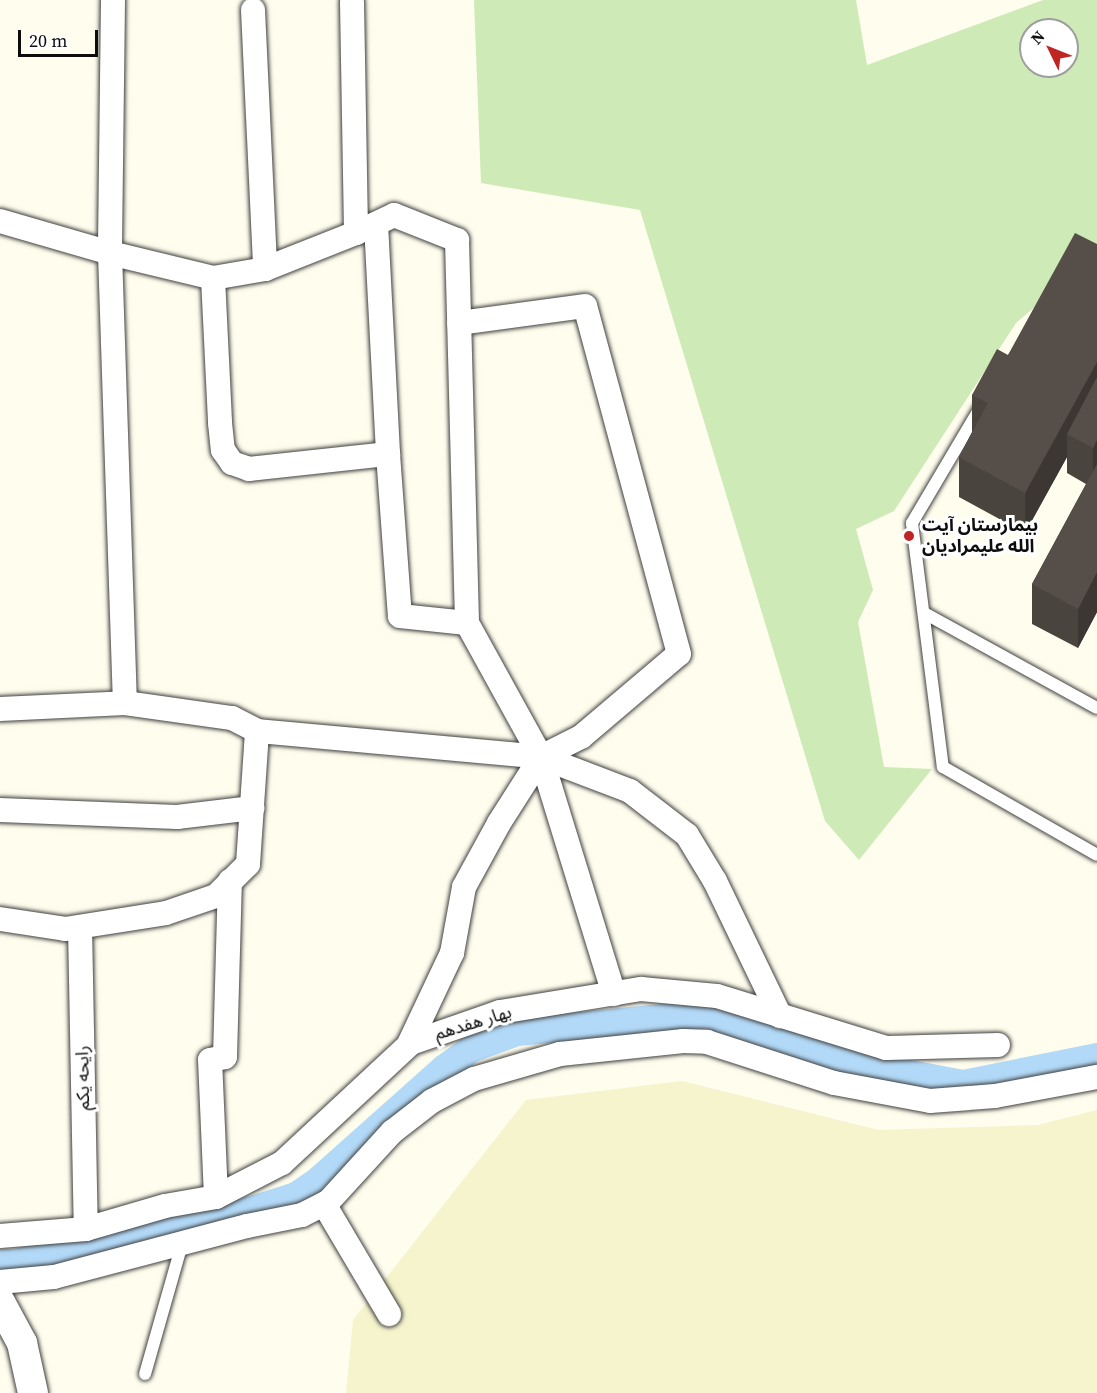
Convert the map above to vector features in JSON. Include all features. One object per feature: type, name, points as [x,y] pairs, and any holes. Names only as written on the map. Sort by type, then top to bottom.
[{"type":"street","points":[[113,0],[111,253],[125,703]]},
{"type":"street","points":[[352,2],[366,229],[388,454],[400,616],[467,623]]},
{"type":"street","points":[[253,10],[265,269]]},
{"type":"street","points":[[0,221],[111,253],[213,278],[265,269],[366,229],[394,215],[457,240],[467,623],[541,757],[614,994]]},
{"type":"street","points":[[213,278],[220,423],[223,450],[232,464],[249,469],[388,454]]},
{"type":"street","points":[[410,1044],[452,953],[464,887],[499,823],[541,757],[581,737],[679,654],[585,306],[459,322]]},
{"type":"street","points":[[0,709],[125,703],[232,718],[257,731],[541,757],[630,791],[687,835],[715,881],[780,1016]]},
{"type":"street","points":[[0,919],[65,929],[166,913],[216,896],[248,864],[257,731]]},
{"type":"street","points":[[0,810],[177,817],[252,808]]},
{"type":"street","points":[[216,1197],[210,1060],[225,1057],[230,881]]},
{"type":"street","name":"رایحه یکم","points":[[80,927],[86,1229]]},
{"type":"street","name":"بهار هفدهم","points":[[0,1236],[86,1229],[165,1206],[216,1197],[282,1163],[410,1044],[500,1012],[641,989],[717,996],[886,1048],[998,1045]]},
{"type":"street","points":[[0,1282],[54,1277],[247,1226],[302,1215],[324,1204],[392,1132],[432,1101],[474,1079],[560,1054],[673,1041],[707,1042],[834,1083],[930,1101],[995,1096],[1097,1077]]},
{"type":"street","points":[[324,1204],[389,1314]]},
{"type":"street","points":[[0,1302],[22,1343],[33,1393]]},
{"type":"lane","points":[[985,400],[912,523],[944,767],[1097,855]]},
{"type":"lane","points":[[924,613],[1097,708]]},
{"type":"lane","points":[[145,1374],[182,1244]]},
{"type":"green space","name":"بیمارستان آیت الله علیمرادیان","points":[[474,0],[856,0],[867,65],[1043,0],[1097,0],[1097,254],[1016,323],[894,511],[856,529],[873,590],[858,622],[884,767],[932,769],[859,860],[825,821],[640,210],[481,183]]},
{"type":"green space","points":[[682,1081],[878,1130],[1038,1125],[1097,1110],[1097,1393],[346,1393],[353,1320],[526,1100]]},
{"type":"building","points":[[1075,233],[1097,244],[1097,362],[1025,493],[959,457],[988,403],[972,395],[997,349],[1008,355]]},
{"type":"building","points":[[1097,377],[1097,440],[1093,448],[1067,434]]},
{"type":"building","points":[[1097,464],[1097,572],[1078,609],[1032,584]]},
{"type":"waterway","points":[[0,1263],[15,1263],[252,1210],[296,1196],[318,1181],[445,1068],[473,1048],[517,1032],[693,1015],[724,1020],[847,1062],[963,1084],[1097,1057]]},
{"type":"place","name":"بیمارستان آیت الله علیمرادیان","points":[[909,536]]}]
